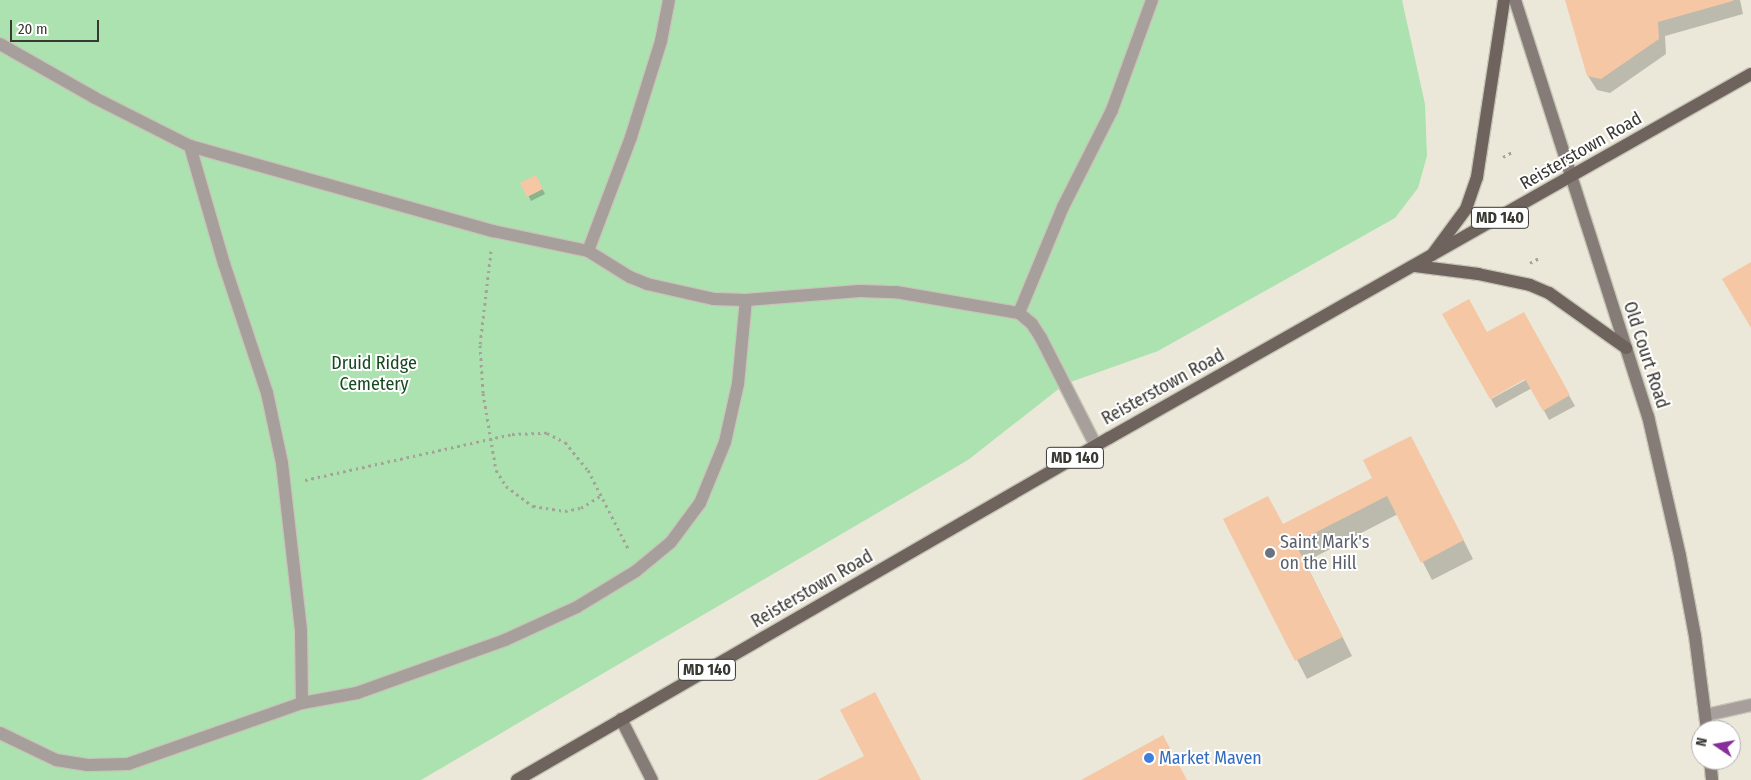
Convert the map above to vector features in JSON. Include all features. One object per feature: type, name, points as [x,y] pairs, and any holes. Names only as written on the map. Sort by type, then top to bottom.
[{"type":"main road","points":[[1430,258],[1466,209],[1477,177],[1504,0]]},
{"type":"main road","name":"Old Court Road","points":[[1515,0],[1570,178],[1626,348],[1664,480],[1695,636],[1706,720]]},
{"type":"main road","name":"Reisterstown Road","points":[[517,780],[1096,446],[1751,74]]},
{"type":"main road","points":[[1415,266],[1478,274],[1530,285],[1549,293],[1626,348]]},
{"type":"main road","points":[[621,720],[652,780]]},
{"type":"street","points":[[588,251],[631,137],[661,41],[669,0]]},
{"type":"street","points":[[1019,312],[1063,207],[1112,110],[1152,0]]},
{"type":"street","points":[[0,44],[95,98],[190,146],[493,231],[588,251],[630,277],[647,284],[714,299],[746,300],[869,291],[1019,312],[1041,338],[1096,446]]},
{"type":"street","points":[[190,146],[224,264],[267,393],[285,485],[301,630],[302,704]]},
{"type":"street","points":[[0,733],[56,760],[88,766],[128,764],[302,704],[357,693],[496,643],[577,606],[639,568],[671,542],[700,503],[725,442],[738,384],[746,300]]},
{"type":"street","points":[[1706,715],[1751,705]]},
{"type":"path","points":[[1496,161],[1514,151]]},
{"type":"path","points":[[493,231],[480,345],[483,393],[496,470],[506,486],[533,506],[565,511],[581,508],[600,496]]},
{"type":"path","points":[[1527,264],[1539,258]]},
{"type":"path","points":[[285,485],[491,439],[538,433],[565,442],[588,470],[639,568]]},
{"type":"green space","name":"Druid Ridge Cemetery","points":[[0,0],[1402,0],[1425,104],[1427,156],[1418,188],[1395,218],[1158,351],[1065,384],[968,460],[421,780],[0,780]]},
{"type":"building","points":[[1565,0],[1733,1],[1658,22],[1659,39],[1601,79],[1587,76]]},
{"type":"building","points":[[536,175],[543,189],[527,197],[520,183]]},
{"type":"building","points":[[1751,262],[1751,328],[1722,279]]},
{"type":"building","points":[[1469,299],[1487,332],[1524,312],[1570,395],[1543,411],[1525,379],[1490,399],[1442,314]]},
{"type":"building","name":"Saint Mark's on the Hill","points":[[1411,436],[1464,540],[1421,563],[1387,496],[1295,543],[1343,637],[1295,661],[1223,519],[1268,496],[1283,524],[1372,478],[1363,460]]},
{"type":"building","points":[[875,692],[921,780],[817,780],[864,756],[840,710]]},
{"type":"building","name":"Market Maven","points":[[1163,735],[1187,780],[1081,780]]},
{"type":"place","name":"Saint Mark's on the Hill","points":[[1270,553]]},
{"type":"place","name":"Market Maven","points":[[1149,758]]}]
